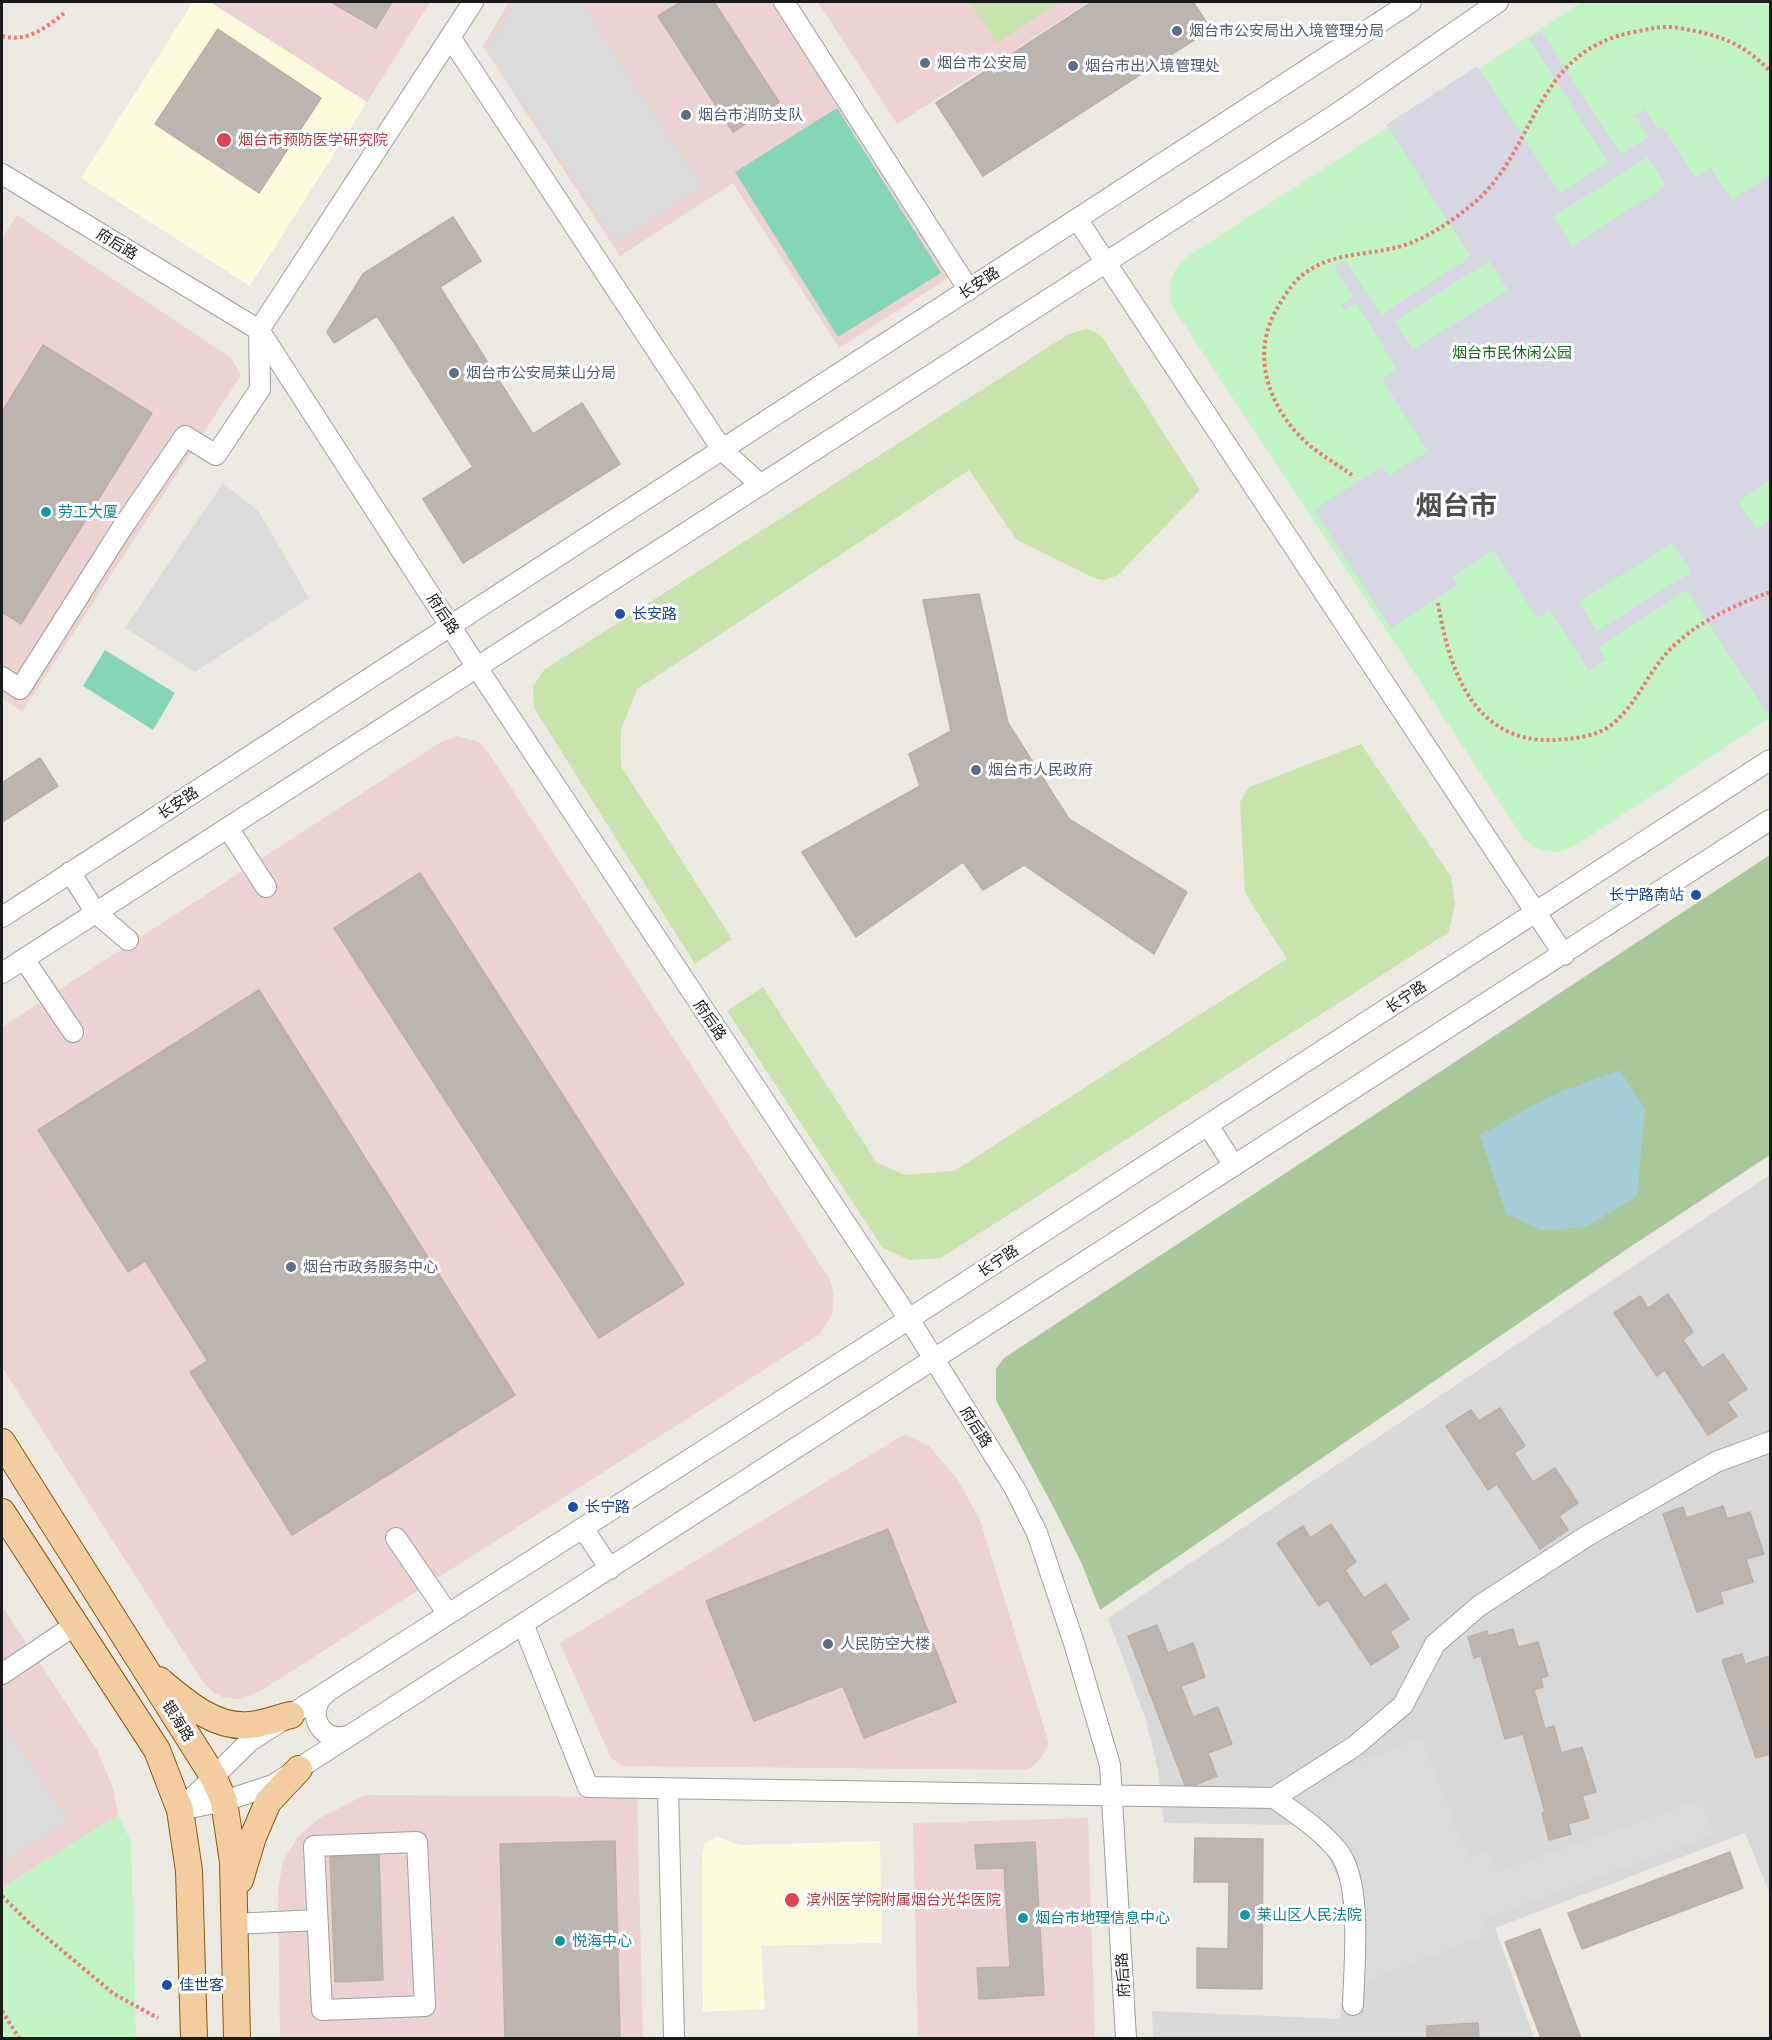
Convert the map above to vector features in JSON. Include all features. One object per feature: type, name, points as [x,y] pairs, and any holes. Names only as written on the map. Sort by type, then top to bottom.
[{"type":"main road","name":"银海路","points":[[2,1442],[213,1776],[224,1801],[233,1862],[237,2038]]},
{"type":"main road","points":[[2,1512],[157,1750],[180,1810],[189,1871],[194,2038]]},
{"type":"main road","points":[[143,1666],[180,1697],[223,1722],[250,1725],[291,1714]]},
{"type":"main road","points":[[234,1919],[243,1866],[264,1811],[268,1802],[299,1769]]},
{"type":"main road","points":[[183,2038],[192,1980]]},
{"type":"street","points":[[2,677],[20,689],[122,528],[185,436],[216,455],[260,389],[259,330],[473,2]]},
{"type":"street","points":[[784,2],[969,290]]},
{"type":"street","name":"长安路","points":[[2,916],[723,451],[1411,2]]},
{"type":"street","points":[[2,974],[1338,113],[1494,2]]},
{"type":"street","points":[[450,37],[723,451],[761,484]]},
{"type":"street","name":"府后路","points":[[2,174],[259,330],[478,669],[909,1319],[1015,1489],[1037,1533],[1074,1643],[1110,1765],[1126,2038]]},
{"type":"street","points":[[1077,219],[1564,955]]},
{"type":"street","name":"长宁路","points":[[180,1810],[250,1741],[909,1319],[1770,760]]},
{"type":"street","points":[[180,1810],[224,1801],[273,1785],[299,1769],[524,1626],[933,1359],[1564,955],[1770,820]]},
{"type":"street","points":[[228,828],[266,887]]},
{"type":"street","points":[[70,872],[96,913],[128,940]]},
{"type":"street","points":[[24,959],[73,1032]]},
{"type":"street","points":[[1208,1125],[1234,1166]]},
{"type":"street","points":[[524,1626],[588,1787],[1274,1798],[1355,1746],[1403,1705],[1435,1644],[1479,1606],[1587,1536],[1706,1468],[1770,1442]]},
{"type":"street","points":[[583,1528],[610,1569]]},
{"type":"street","points":[[396,1538],[448,1614]]},
{"type":"street","points":[[2,1674],[75,1625]]},
{"type":"street","points":[[330,1690],[321,1698],[315,1709],[315,1722],[323,1732],[334,1737],[347,1736],[359,1730]]},
{"type":"street","points":[[668,1789],[674,2038]]},
{"type":"street","points":[[1274,1798],[1319,1831],[1340,1853],[1350,1880],[1355,1908],[1353,2005]]},
{"type":"street","points":[[417,1842],[425,2006],[322,2010],[317,1920],[314,1846],[417,1842]]},
{"type":"street","points":[[234,1919],[317,1920]]},
{"type":"path","points":[[2,36],[13,39],[32,36],[66,12]]},
{"type":"path","points":[[1352,475],[1308,444],[1286,421],[1267,382],[1263,349],[1267,328],[1285,293],[1310,269],[1346,255],[1391,249],[1430,234],[1471,207],[1500,176],[1542,98],[1562,72],[1588,49],[1620,35],[1666,26],[1713,34],[1750,51],[1770,71]]},
{"type":"path","points":[[1438,603],[1449,656],[1461,686],[1488,720],[1517,737],[1538,741],[1577,739],[1609,727],[1637,699],[1660,661],[1690,632],[1732,606],[1770,592]]},
{"type":"path","points":[[2,1896],[28,1923],[114,1994],[158,2018]]},
{"type":"path","points":[[2,2011],[19,2038]]},
{"type":"shaded area","name":"烟台市预防医学研究院","points":[[193,2],[210,2],[367,102],[250,286],[81,178]]},
{"type":"shaded area","points":[[210,2],[430,2],[367,102]]},
{"type":"shaded area","name":"烟台市消防支队","points":[[509,2],[773,2],[948,278],[839,348],[733,183],[620,256],[483,46]]},
{"type":"shaded area","points":[[516,2],[581,2],[704,187],[616,243],[487,50]]},
{"type":"shaded area","name":"烟台市公安局","points":[[818,2],[1089,2],[897,124]]},
{"type":"shaded area","points":[[1541,31],[1621,154],[1648,137],[1635,116],[1645,109],[1659,130],[1663,127],[1696,178],[1711,168],[1732,200],[1770,175],[1770,480],[1738,501],[1756,529],[1770,520],[1770,711],[1767,714],[1687,590],[1598,647],[1606,660],[1589,671],[1549,610],[1537,618],[1493,550],[1453,576],[1458,585],[1391,628],[1314,510],[1382,466],[1389,476],[1428,451],[1382,380],[1397,369],[1356,303],[1345,310],[1341,305],[1353,297],[1334,268],[1345,260],[1381,315],[1471,257],[1386,125],[1477,66],[1560,193],[1608,162],[1529,39]],"holes":[[[1647,157],[1666,186],[1572,246],[1553,217]],[[1489,261],[1508,290],[1413,350],[1395,321]],[[1672,543],[1691,572],[1597,631],[1579,602]]]},
{"type":"shaded area","points":[[17,215],[231,358],[241,375],[22,712],[2,698],[2,239]]},
{"type":"shaded area","points":[[223,483],[259,512],[309,598],[195,672],[125,628]]},
{"type":"shaded area","points":[[457,736],[479,742],[488,752],[830,1280],[834,1293],[832,1315],[820,1333],[812,1339],[262,1690],[241,1699],[225,1698],[214,1693],[203,1682],[2,1367],[2,1027],[441,742]]},
{"type":"shaded area","points":[[1770,1175],[1770,1894],[1745,1833],[1495,1928],[1534,2038],[1153,2038],[1152,2011],[1340,2019],[1346,1960],[1341,1885],[1327,1854],[1296,1825],[1164,1823],[1158,1771],[1146,1720],[1108,1618]]},
{"type":"shaded area","points":[[905,1434],[929,1446],[958,1480],[980,1520],[1049,1744],[1041,1758],[1028,1770],[622,1766],[611,1758],[560,1643]]},
{"type":"shaded area","points":[[2,1606],[97,1750],[113,1788],[118,1815],[2,1888]]},
{"type":"shaded area","points":[[2,1717],[68,1821],[2,1864]]},
{"type":"shaded area","points":[[1421,1737],[1468,1857],[1487,1851],[1497,1872],[1701,1800],[1713,1835],[1482,1920],[1490,1933],[1366,1981],[1364,1890],[1353,1858],[1332,1827],[1292,1790]]},
{"type":"shaded area","points":[[365,1795],[637,1797],[643,2038],[280,2038],[278,1890],[283,1861],[298,1837],[318,1819]]},
{"type":"shaded area","points":[[1088,1818],[1095,2038],[918,2038],[913,1823]]},
{"type":"shaded area","name":"滨州医学院附属烟台光华医院","points":[[717,1837],[740,1845],[880,1841],[882,1943],[761,1946],[765,2009],[703,2012],[702,1856],[704,1844]]},
{"type":"green space","points":[[970,2],[1060,2],[997,43]]},
{"type":"green space","name":"烟台市民休闲公园","points":[[1582,2],[1770,2],[1770,718],[1573,847],[1553,852],[1541,850],[1524,839],[1172,306],[1170,286],[1173,274],[1185,258]]},
{"type":"green space","points":[[837,108],[941,273],[838,337],[735,172]]},
{"type":"green space","points":[[1085,329],[1096,332],[1103,338],[1200,490],[1118,575],[1104,580],[1094,578],[1017,540],[969,470],[637,689],[621,730],[621,766],[732,939],[695,964],[534,708],[533,686],[544,670],[1069,334]]},
{"type":"green space","points":[[105,650],[175,693],[153,730],[83,686]]},
{"type":"green space","points":[[1361,744],[1451,877],[1455,904],[1449,932],[941,1258],[909,1260],[883,1248],[727,1011],[763,987],[877,1163],[905,1175],[954,1171],[1287,959],[1245,893],[1240,802],[1249,787]]},
{"type":"green space","points":[[1770,855],[1770,1155],[1630,1247],[1100,1610],[1081,1562],[996,1400],[996,1369],[1004,1358]]},
{"type":"green space","points":[[118,1815],[131,1842],[136,2038],[2,2038],[2,1888]]},
{"type":"water","points":[[1620,1070],[1645,1109],[1637,1196],[1586,1227],[1542,1230],[1506,1213],[1480,1135],[1553,1095]]},
{"type":"building","points":[[331,2],[392,2],[376,28]]},
{"type":"building","points":[[681,2],[714,2],[779,102],[733,132],[658,16]]},
{"type":"building","name":"烟台市出入境管理处","points":[[1092,2],[1193,2],[1211,29],[983,176],[936,103]]},
{"type":"building","points":[[218,29],[321,98],[259,193],[155,124]]},
{"type":"building","name":"烟台市公安局莱山分局","points":[[453,217],[481,261],[440,287],[533,434],[582,403],[620,464],[463,563],[423,499],[473,467],[377,316],[334,343],[327,332],[363,274]]},
{"type":"building","name":"劳工大厦","points":[[43,345],[152,413],[21,624],[2,612],[2,412]]},
{"type":"building","name":"烟台市人民政府","points":[[979,594],[1008,723],[1069,819],[1187,892],[1154,954],[1024,865],[983,890],[963,862],[856,937],[802,852],[920,786],[909,754],[951,731],[923,600]]},
{"type":"building","points":[[40,758],[58,786],[2,822],[2,783]]},
{"type":"building","points":[[420,873],[684,1284],[599,1338],[334,928]]},
{"type":"building","name":"烟台市政务服务中心","points":[[259,990],[515,1395],[292,1535],[190,1372],[208,1361],[145,1261],[128,1272],[38,1130]]},
{"type":"building","points":[[1668,1294],[1693,1332],[1683,1340],[1702,1368],[1723,1354],[1747,1389],[1727,1402],[1737,1416],[1708,1435],[1665,1370],[1657,1376],[1614,1313],[1640,1296],[1648,1308]]},
{"type":"building","points":[[1500,1408],[1525,1446],[1514,1453],[1533,1482],[1555,1468],[1578,1503],[1559,1516],[1568,1530],[1540,1549],[1497,1484],[1488,1490],[1446,1426],[1471,1410],[1479,1421]]},
{"type":"building","points":[[1723,1506],[1727,1519],[1750,1512],[1764,1554],[1746,1559],[1753,1582],[1720,1592],[1723,1603],[1697,1612],[1663,1514],[1683,1507],[1686,1518]]},
{"type":"building","points":[[1331,1524],[1356,1562],[1345,1570],[1364,1598],[1386,1584],[1409,1619],[1390,1632],[1399,1647],[1371,1665],[1328,1600],[1319,1606],[1277,1543],[1303,1526],[1310,1538]]},
{"type":"building","name":"人民防空大楼","points":[[888,1529],[956,1702],[864,1738],[843,1686],[754,1721],[706,1601]]},
{"type":"building","points":[[1157,1625],[1168,1653],[1193,1643],[1205,1677],[1181,1686],[1193,1717],[1218,1707],[1232,1744],[1208,1753],[1217,1776],[1195,1785],[1185,1785],[1128,1636]]},
{"type":"building","points":[[1513,1629],[1518,1647],[1538,1642],[1548,1676],[1541,1678],[1543,1687],[1534,1690],[1545,1729],[1554,1726],[1561,1753],[1582,1747],[1596,1792],[1582,1796],[1589,1818],[1568,1824],[1571,1834],[1549,1840],[1542,1813],[1545,1812],[1523,1734],[1505,1739],[1481,1656],[1474,1658],[1468,1637],[1487,1631],[1488,1636]]},
{"type":"building","points":[[1742,1654],[1745,1664],[1770,1656],[1770,1754],[1756,1758],[1722,1660]]},
{"type":"building","name":"莱山区人民法院","points":[[1195,1838],[1263,1839],[1262,1989],[1197,1988],[1197,1948],[1228,1949],[1229,1882],[1194,1882]]},
{"type":"building","name":"悦海中心","points":[[615,1841],[620,2038],[505,2038],[500,1844]]},
{"type":"building","name":"烟台市地理信息中心","points":[[1035,1842],[1044,1995],[979,1999],[977,1968],[1010,1967],[1004,1868],[977,1869],[975,1845]]},
{"type":"building","points":[[1730,1852],[1743,1888],[1582,1949],[1568,1913]]},
{"type":"building","points":[[379,1855],[383,1980],[335,1982],[330,1857]]},
{"type":"building","points":[[1540,1929],[1581,2038],[1541,2038],[1505,1942]]},
{"type":"building","points":[[1478,2023],[1479,2038],[1427,2038],[1427,2026]]},
{"type":"place","name":"烟台市公安局出入境管理分局","points":[[1177,31]]},
{"type":"place","name":"烟台市公安局","points":[[925,63]]},
{"type":"place","name":"烟台市出入境管理处","points":[[1073,66]]},
{"type":"place","name":"烟台市消防支队","points":[[686,115]]},
{"type":"place","name":"烟台市预防医学研究院","points":[[224,140]]},
{"type":"place","name":"烟台市公安局莱山分局","points":[[454,373]]},
{"type":"place","name":"劳工大厦","points":[[46,512]]},
{"type":"place","name":"长安路","points":[[620,614]]},
{"type":"place","name":"烟台市人民政府","points":[[976,770]]},
{"type":"place","name":"长宁路南站","points":[[1696,895]]},
{"type":"place","name":"烟台市政务服务中心","points":[[291,1267]]},
{"type":"place","name":"长宁路","points":[[573,1507]]},
{"type":"place","name":"人民防空大楼","points":[[828,1644]]},
{"type":"place","name":"滨州医学院附属烟台光华医院","points":[[792,1900]]},
{"type":"place","name":"莱山区人民法院","points":[[1245,1915]]},
{"type":"place","name":"烟台市地理信息中心","points":[[1023,1918]]},
{"type":"place","name":"悦海中心","points":[[560,1941]]},
{"type":"place","name":"佳世客","points":[[167,1985]]},
{"type":"district","name":"烟台市","points":[[1456,506]]}]
